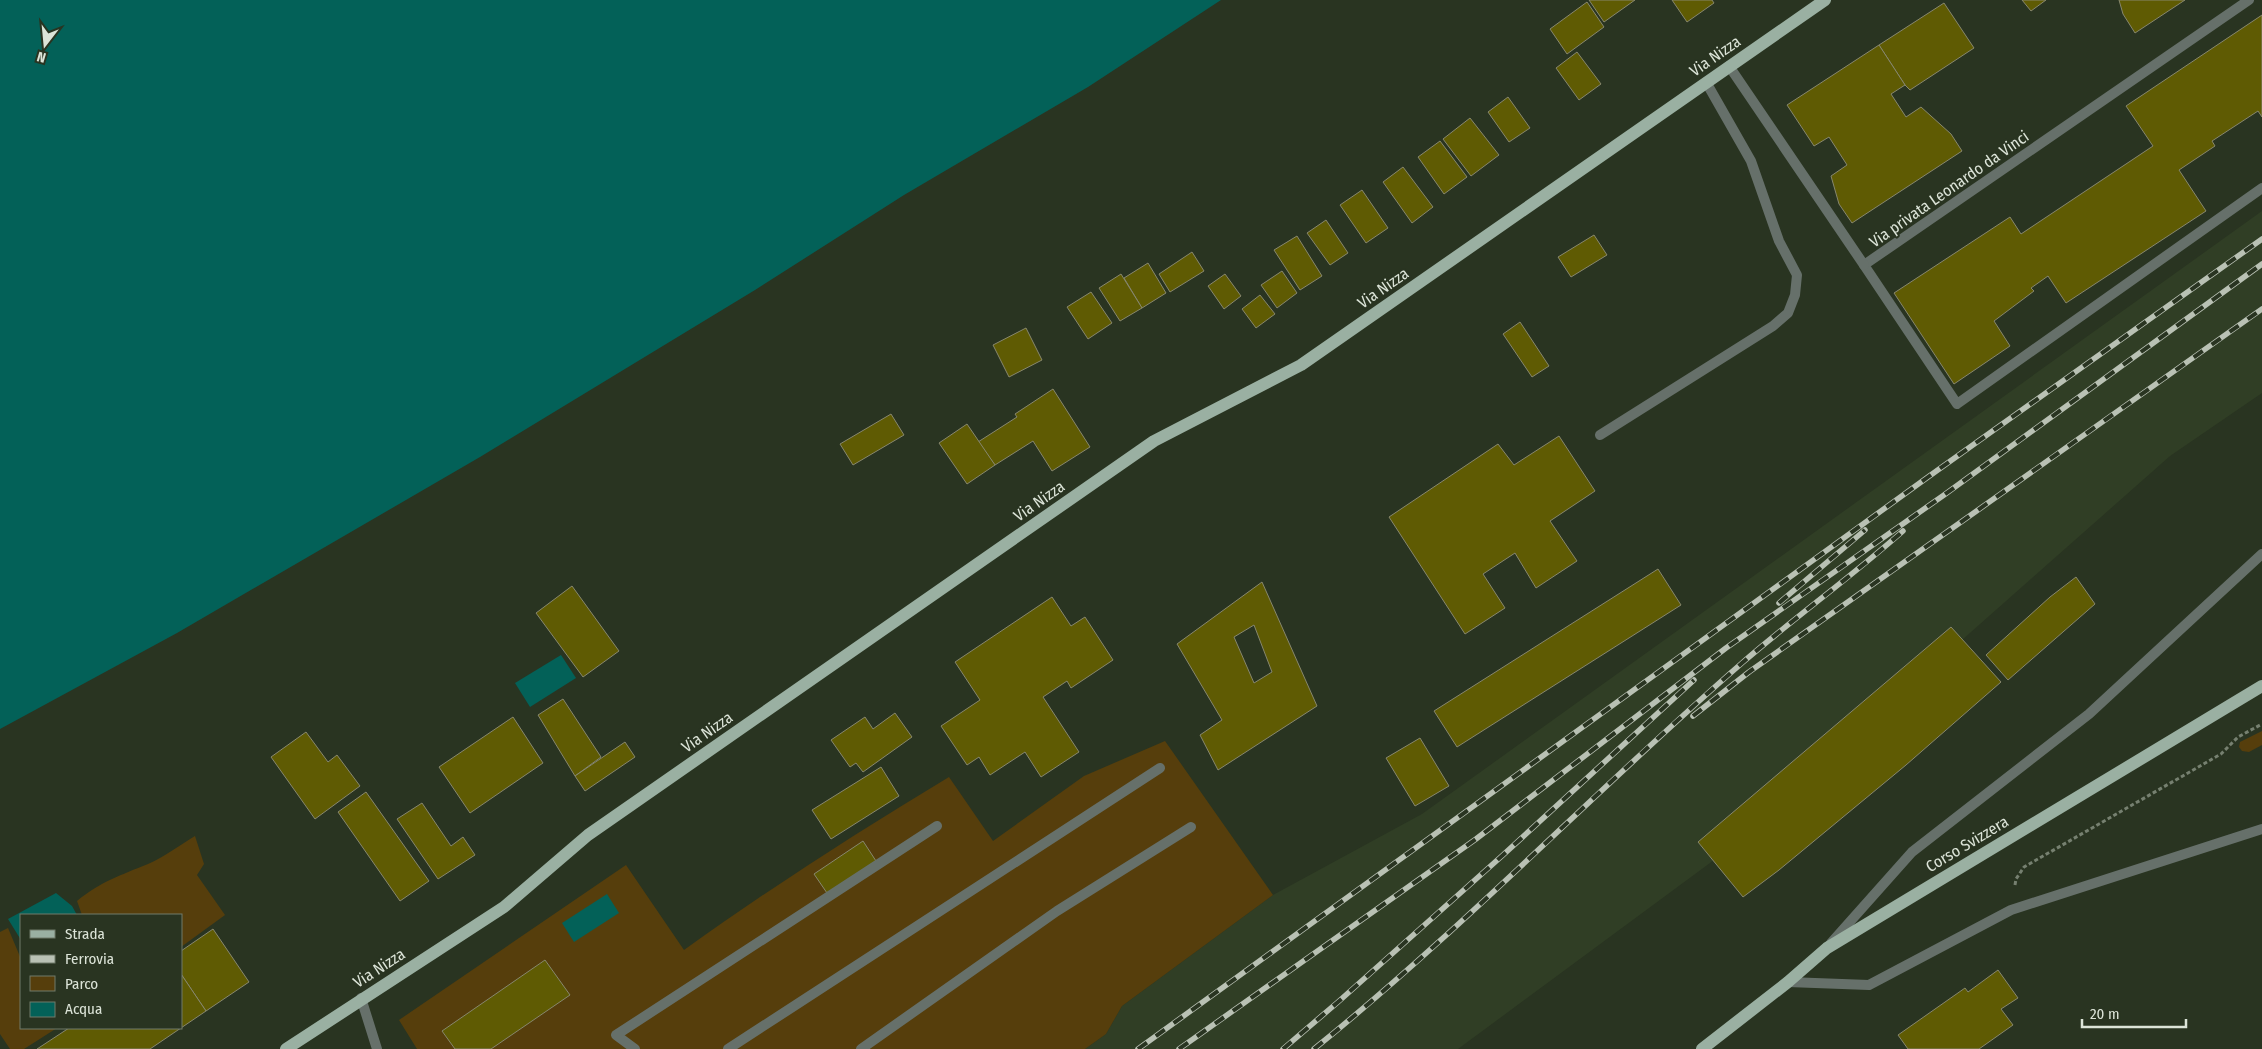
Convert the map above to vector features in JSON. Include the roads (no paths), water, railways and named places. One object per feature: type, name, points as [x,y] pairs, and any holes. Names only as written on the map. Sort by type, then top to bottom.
[{"type":"main road","name":"Via Nizza","points":[[286,1049],[361,998],[504,907],[588,834],[1154,441],[1300,365],[1825,0]]},
{"type":"main road","name":"Corso Svizzera","points":[[1702,1049],[1788,982],[1827,948],[2262,686]]},
{"type":"street","name":"Via privata Leonardo da Vinci","points":[[1729,66],[1864,266],[2249,0]]},
{"type":"street","points":[[1600,435],[1773,326],[1788,313],[1795,295],[1797,275],[1780,241],[1751,161],[1706,82]]},
{"type":"street","points":[[1864,266],[1957,404],[2262,188]]},
{"type":"street","points":[[1827,948],[1912,852],[2088,714],[2262,554]]},
{"type":"street","points":[[728,1049],[1160,768]]},
{"type":"street","points":[[635,1049],[616,1035],[937,826]]},
{"type":"street","points":[[861,1049],[1057,911],[1192,827]]},
{"type":"street","points":[[1788,982],[1869,985],[2011,910],[2262,828]]},
{"type":"street","points":[[361,998],[377,1049]]},
{"type":"water","points":[[0,0],[1221,0],[1088,87],[904,195],[755,290],[480,457],[177,633],[0,729]]},
{"type":"water","points":[[561,655],[576,678],[530,707],[515,683]]},
{"type":"water","points":[[56,893],[72,906],[76,914],[20,914],[20,938],[8,919]]},
{"type":"water","points":[[607,894],[619,913],[574,942],[562,923]]},
{"type":"railway","points":[[1138,1049],[1928,477],[2262,239]]},
{"type":"railway","points":[[1179,1049],[1476,839],[1726,648],[1944,495],[2262,264]]},
{"type":"railway","points":[[1693,716],[1749,672],[2262,309]]},
{"type":"railway","points":[[1779,603],[1865,530]]},
{"type":"railway","points":[[1314,1049],[1424,955],[1635,759],[1742,663],[1903,531]]},
{"type":"railway","points":[[1283,1049],[1503,855],[1694,680]]}]
